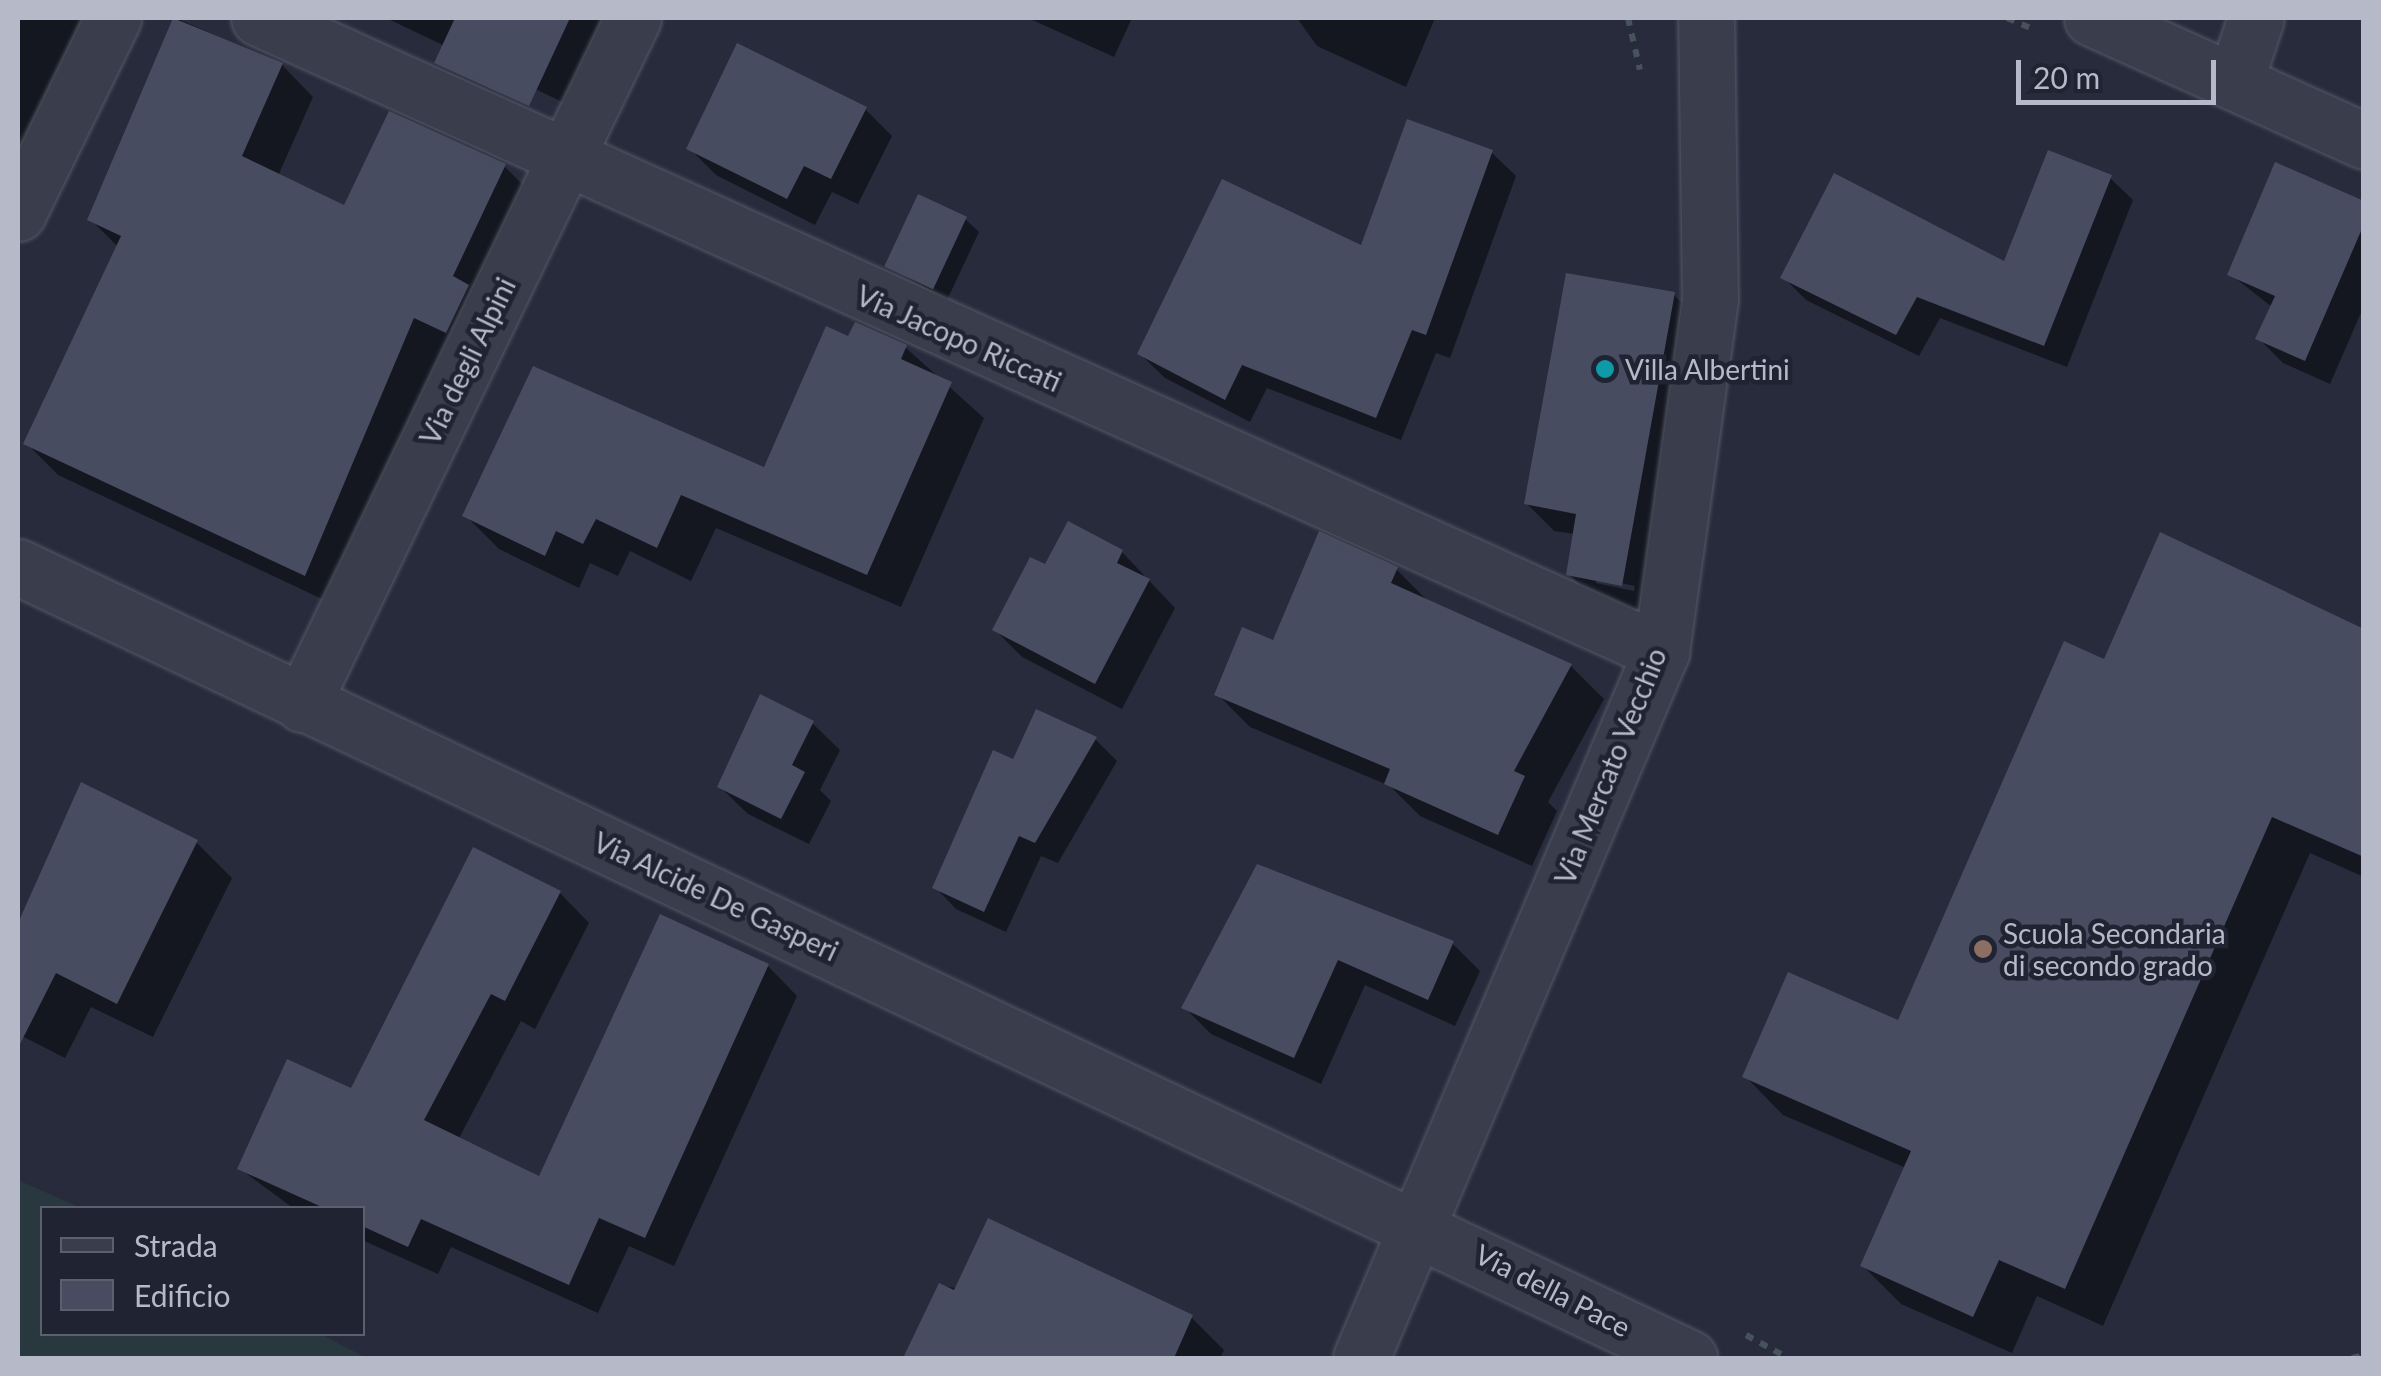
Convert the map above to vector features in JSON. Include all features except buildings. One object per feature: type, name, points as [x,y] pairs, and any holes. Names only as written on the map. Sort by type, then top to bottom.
[{"type":"street","points":[[18,213],[113,18]]},
{"type":"street","name":"Via Jacopo Riccati","points":[[259,18],[563,161],[1662,652]]},
{"type":"street","name":"Via degli Alpini","points":[[302,704],[633,18]]},
{"type":"street","name":"Via Mercato Vecchio","points":[[1361,1358],[1662,652],[1710,299],[1706,18]]},
{"type":"street","points":[[2092,18],[2364,141]]},
{"type":"street","points":[[2234,81],[2256,18]]},
{"type":"street","name":"Via Alcide De Gasperi","points":[[18,567],[302,704],[1416,1222]]},
{"type":"street","name":"Via della Pace","points":[[1416,1222],[1689,1358]]},
{"type":"path","points":[[2352,1358],[2364,1356]]},
{"type":"shaded area","points":[[18,1180],[76,1206],[40,1206],[40,1336],[324,1336],[367,1358],[18,1358]]},
{"type":"place","name":"Villa Albertini","points":[[1605,369]]},
{"type":"place","name":"Scuola Secondaria di secondo grado","points":[[1983,949]]}]
